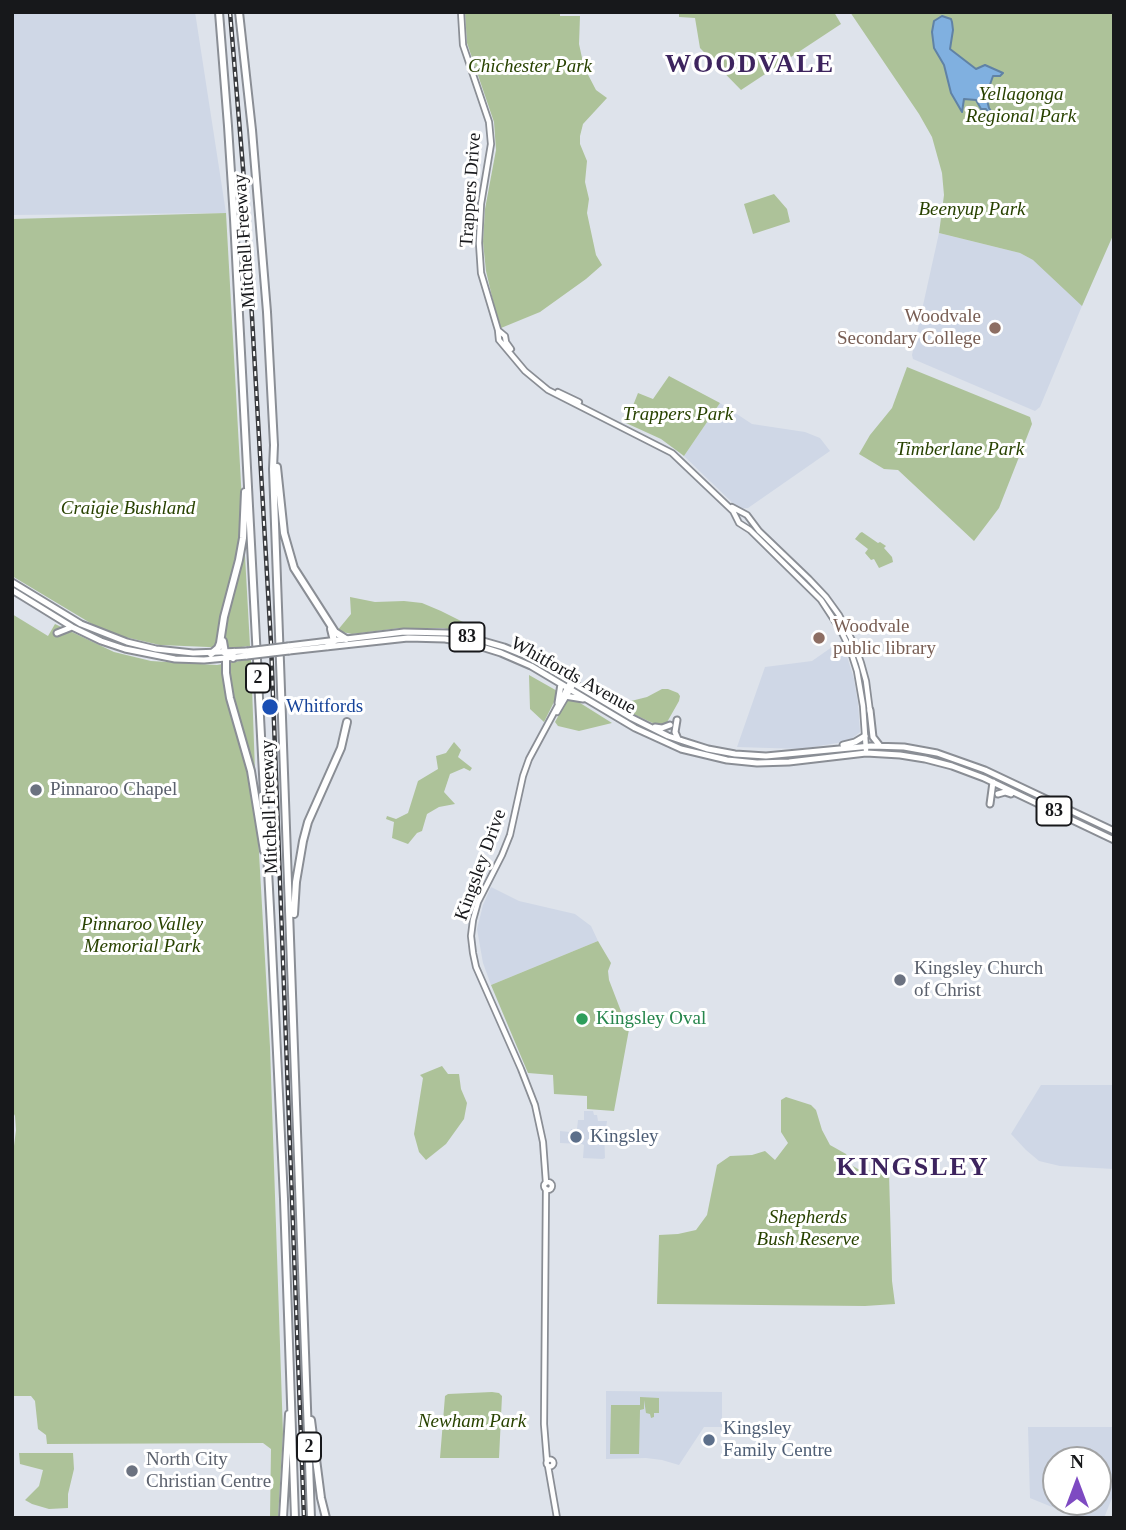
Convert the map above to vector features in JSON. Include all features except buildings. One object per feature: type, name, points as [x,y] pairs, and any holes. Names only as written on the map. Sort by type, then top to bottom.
[{"type":"highway","name":"Mitchell Freeway","points":[[219,12],[229,139],[269,884],[295,1518]]},
{"type":"highway","name":"Mitchell Freeway","points":[[239,12],[267,312],[274,445],[311,1518]]},
{"type":"highway","points":[[274,445],[281,517],[294,568],[335,632],[346,639]]},
{"type":"highway","points":[[247,472],[240,554],[219,646],[214,656],[226,673],[230,698],[254,786],[269,884]]},
{"type":"highway","points":[[327,646],[334,640],[328,620]]},
{"type":"highway","points":[[223,628],[229,655],[226,673]]},
{"type":"highway","points":[[291,937],[300,852],[309,822],[341,748],[347,722]]},
{"type":"highway","points":[[306,1376],[321,1498],[326,1518]]},
{"type":"highway","points":[[282,1518],[291,1391]]},
{"type":"main road","name":"Trappers Drive","points":[[461,12],[463,45],[489,122],[491,144],[481,204],[479,243],[481,273],[501,336],[525,371],[548,390],[672,453],[738,518]]},
{"type":"main road","name":"Trappers Drive","points":[[501,336],[535,377],[560,393],[673,451],[735,509],[744,513]]},
{"type":"main road","points":[[868,750],[857,671],[850,649],[835,621],[804,582],[739,522],[740,514],[744,513],[759,531],[793,562],[826,597],[844,624],[866,681],[873,737],[881,746]]},
{"type":"main road","points":[[742,524],[747,523],[749,518]]},
{"type":"main road","name":"Whitfords Avenue","points":[[12,582],[82,624],[115,638],[169,651],[214,656]]},
{"type":"main road","name":"Whitfords Avenue","points":[[12,590],[72,627],[101,641],[136,652],[175,659],[247,654],[404,632],[456,634],[514,651],[635,728],[681,749],[727,760],[778,762],[881,746],[926,751],[962,761],[1012,782],[1114,831]]},
{"type":"main road","points":[[57,633],[72,627]]},
{"type":"main road","name":"Whitfords Avenue","points":[[288,648],[408,638],[453,640],[512,657],[678,739],[735,754],[766,756],[827,750],[868,750],[936,761],[993,782],[1114,840]]},
{"type":"main road","points":[[558,703],[569,685]]},
{"type":"main road","name":"Kingsley Drive","points":[[558,1518],[547,1422],[546,1140],[537,1104],[475,955],[474,937],[475,920],[481,903],[511,839],[531,760],[569,685]]},
{"type":"main road","points":[[565,696],[589,701]]},
{"type":"main road","name":"Kingsley Drive","points":[[548,1186],[535,1105],[476,967],[471,936],[478,902],[510,835],[529,759],[558,703]]},
{"type":"main road","points":[[868,750],[870,710]]},
{"type":"main road","points":[[677,720],[675,732],[678,739]]},
{"type":"main road","points":[[642,723],[662,728],[670,725]]},
{"type":"main road","points":[[827,750],[855,742],[865,736]]},
{"type":"main road","points":[[766,756],[778,762]]},
{"type":"main road","points":[[990,804],[993,782]]},
{"type":"main road","points":[[998,794],[1005,792],[1028,799]]},
{"type":"shaded area","points":[[12,12],[195,12],[226,213],[12,215]]},
{"type":"shaded area","name":"Woodvale Secondary College","points":[[939,233],[1020,253],[1050,269],[1084,301],[1040,407],[1035,411],[913,359]]},
{"type":"shaded area","points":[[720,403],[752,424],[805,432],[820,438],[830,451],[748,508],[739,509],[684,456]]},
{"type":"shaded area","points":[[842,640],[854,679],[860,732],[849,741],[801,749],[737,747],[765,667],[812,661]]},
{"type":"shaded area","points":[[491,887],[519,901],[575,914],[591,926],[598,941],[491,985],[483,963],[477,929]]},
{"type":"shaded area","points":[[1041,1085],[1114,1085],[1114,1169],[1060,1166],[1039,1161],[1011,1134]]},
{"type":"shaded area","points":[[584,1111],[593,1111],[598,1121],[607,1121],[603,1159],[583,1158],[582,1144],[560,1143],[560,1131],[570,1132],[571,1129],[577,1129],[578,1120],[584,1120]]},
{"type":"shaded area","points":[[606,1391],[722,1392],[722,1427],[704,1427],[679,1465],[646,1458],[606,1459]]},
{"type":"shaded area","points":[[1028,1427],[1114,1427],[1112,1498],[1112,1446],[1042,1446],[1042,1503],[1030,1498]]},
{"type":"shaded area","points":[[1074,1516],[1105,1516],[1104,1518]]},
{"type":"green space","name":"Chichester Park","points":[[465,12],[560,12],[560,16],[580,16],[579,44],[584,67],[596,90],[607,98],[583,124],[580,136],[580,144],[587,161],[587,213],[596,255],[602,265],[540,312],[501,328],[486,271],[483,242],[485,209],[496,150],[494,122],[467,43]]},
{"type":"green space","points":[[679,12],[834,12],[841,24],[741,90],[700,48],[695,18],[679,17]]},
{"type":"green space","name":"Yellagonga Regional Park","points":[[850,12],[1114,12],[1114,233],[1082,306],[1033,260],[1020,253],[939,233],[944,195],[942,173],[932,137]]},
{"type":"green space","points":[[774,194],[787,209],[790,222],[753,234],[744,204]]},
{"type":"green space","name":"Craigie Bushland","points":[[226,213],[250,646],[233,648],[160,645],[107,633],[12,576],[12,219]]},
{"type":"green space","name":"Timberlane Park","points":[[907,367],[1030,417],[1032,424],[999,508],[974,541],[898,470],[884,469],[859,454],[870,435],[892,408]]},
{"type":"green space","name":"Trappers Park","points":[[669,376],[720,403],[684,456],[661,439],[626,423],[638,393],[653,399]]},
{"type":"green space","points":[[862,532],[886,546],[884,548],[893,562],[879,568],[874,559],[871,560],[865,553],[868,549],[855,539]]},
{"type":"green space","points":[[350,597],[375,602],[422,603],[469,625],[466,634],[443,628],[400,628],[352,634],[337,631],[351,614]]},
{"type":"green space","name":"Pinnaroo Valley Memorial Park","points":[[12,614],[48,636],[55,624],[114,652],[151,661],[217,665],[251,659],[270,1047],[283,1434],[278,1518],[270,1518],[271,1449],[263,1443],[47,1444],[46,1435],[38,1429],[35,1401],[31,1396],[12,1396],[12,1162],[16,1130],[12,1110]]},
{"type":"green space","points":[[529,675],[559,692],[544,722],[530,709]]},
{"type":"green space","points":[[662,689],[668,689],[680,696],[666,724],[657,725],[618,707],[621,701],[647,697]]},
{"type":"green space","points":[[569,696],[612,723],[579,731],[558,726],[555,722]]},
{"type":"green space","points":[[454,742],[461,750],[458,757],[472,768],[470,771],[464,768],[450,774],[444,792],[455,804],[439,807],[427,814],[422,831],[408,844],[392,838],[394,822],[386,819],[387,816],[396,819],[408,813],[418,781],[438,769],[436,756],[446,753]]},
{"type":"green space","points":[[598,941],[611,963],[609,980],[624,1019],[630,1024],[614,1111],[587,1109],[587,1096],[554,1094],[553,1075],[528,1073],[491,985]]},
{"type":"green space","points":[[442,1066],[448,1074],[459,1074],[467,1103],[464,1119],[446,1144],[426,1160],[419,1152],[414,1134],[423,1078],[420,1075]]},
{"type":"green space","name":"Shepherds Bush Reserve","points":[[786,1097],[811,1105],[816,1110],[830,1145],[846,1154],[851,1165],[858,1169],[889,1173],[895,1304],[657,1304],[659,1235],[696,1230],[707,1215],[717,1165],[730,1156],[752,1155],[765,1151],[775,1160],[788,1143],[781,1132],[781,1100]]},
{"type":"green space","name":"Newham Park","points":[[492,1392],[502,1396],[499,1458],[440,1458],[445,1396]]},
{"type":"green space","points":[[640,1397],[659,1398],[659,1413],[654,1413],[651,1418],[650,1414],[646,1413],[644,1400],[644,1409],[640,1410],[639,1454],[610,1454],[611,1405],[640,1405]]},
{"type":"green space","points":[[19,1453],[73,1453],[74,1469],[68,1494],[68,1508],[49,1509],[25,1500],[39,1486],[43,1470],[20,1464]]},
{"type":"water","points":[[942,16],[952,22],[950,49],[976,69],[985,65],[1003,73],[993,76],[986,96],[992,113],[981,109],[976,100],[964,99],[962,112],[951,93],[944,65],[934,48],[932,32],[934,21]]},
{"type":"railway","points":[[230,12],[244,180],[271,643],[304,1518]]},
{"type":"place","name":"Woodvale Secondary College","points":[[995,328]]},
{"type":"place","name":"Woodvale public library","points":[[819,638]]},
{"type":"place","name":"Whitfords","points":[[270,707]]},
{"type":"place","name":"Pinnaroo Chapel","points":[[36,790]]},
{"type":"place","name":"Kingsley Church of Christ","points":[[900,980]]},
{"type":"place","name":"Kingsley Oval","points":[[582,1019]]},
{"type":"place","name":"Kingsley","points":[[576,1137]]},
{"type":"place","name":"Kingsley Family Centre","points":[[709,1440]]},
{"type":"place","name":"North City Christian Centre","points":[[132,1471]]},
{"type":"district","name":"WOODVALE","points":[[750,65]]},
{"type":"district","name":"KINGSLEY","points":[[913,1168]]},
{"type":"park label","name":"Beenyup Park","points":[[972,210]]}]
